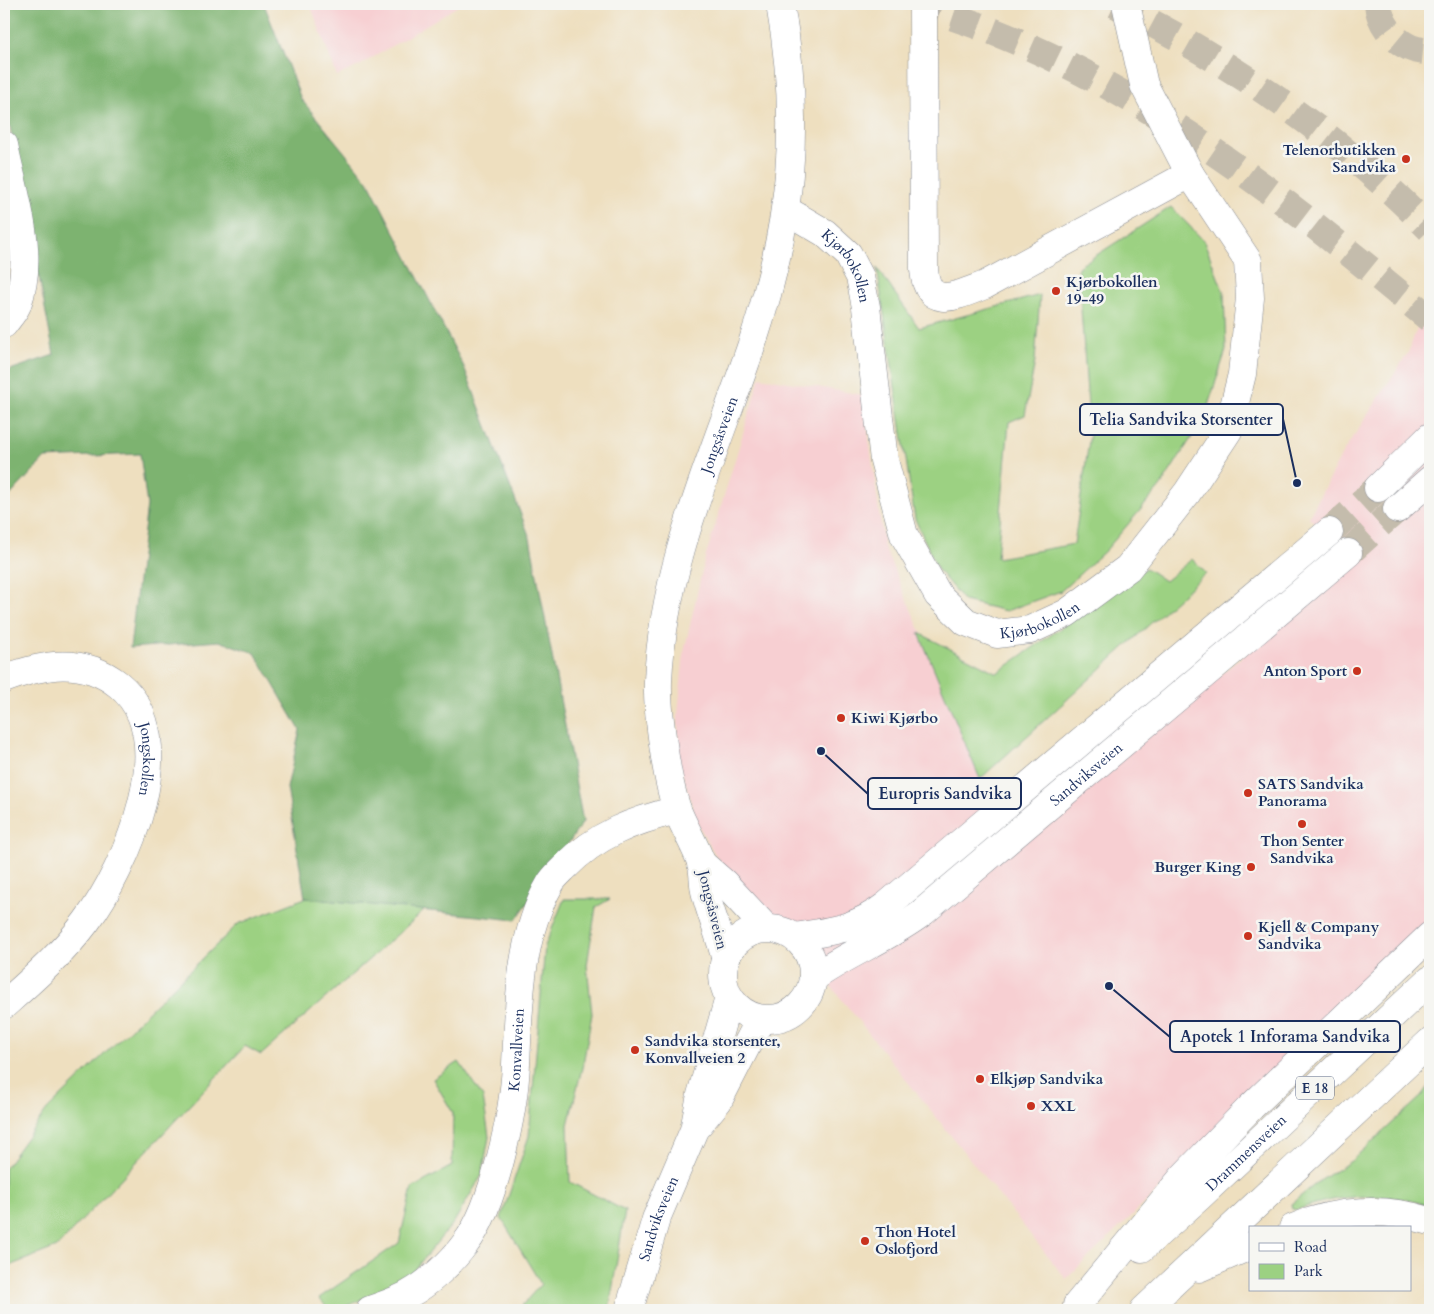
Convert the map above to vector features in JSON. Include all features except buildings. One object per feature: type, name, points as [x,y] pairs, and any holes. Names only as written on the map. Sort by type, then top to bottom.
[{"type":"main road","name":"Jongsåsveien","points":[[726,957],[706,894],[701,863],[677,810],[669,774],[658,694],[666,620],[685,536],[767,295],[786,210],[792,157],[792,102],[780,4]]},
{"type":"main road","points":[[923,4],[924,270],[926,285],[932,293],[940,298],[957,295],[985,285],[1190,174]]},
{"type":"main road","name":"Kjørbokollen","points":[[786,210],[824,233],[848,254],[860,278],[866,307],[884,460],[904,534],[938,595],[966,622],[997,634],[1030,630],[1067,613],[1128,568],[1187,493],[1228,431],[1242,374],[1250,298],[1248,262],[1190,174],[1144,85],[1126,4]]},
{"type":"main road","points":[[4,145],[24,244],[24,279],[16,307],[4,324]]},
{"type":"main road","points":[[1378,488],[1430,437]]},
{"type":"main road","points":[[1397,509],[1430,480]]},
{"type":"main road","name":"Sandviksveien","points":[[795,937],[846,928],[868,919],[887,906],[1328,532]]},
{"type":"main road","name":"Sandviksveien","points":[[813,978],[837,962],[898,929],[923,912],[1348,553]]},
{"type":"main road","name":"Jongskollen","points":[[4,679],[33,668],[61,665],[86,669],[113,681],[129,694],[141,715],[146,738],[148,765],[144,795],[127,848],[91,914],[46,968],[4,1005]]},
{"type":"main road","name":"Konvallveien","points":[[370,1310],[409,1294],[436,1274],[466,1244],[481,1216],[502,1156],[516,1068],[520,986],[533,926],[550,883],[577,854],[611,831],[677,810]]},
{"type":"main road","name":"Jongsåsveien","points":[[701,863],[724,883],[766,928]]},
{"type":"main road","points":[[766,928],[781,930],[795,937],[810,955],[813,978],[809,994],[798,1009],[782,1017],[763,1019],[744,1012],[729,998],[723,978],[726,957],[732,946],[741,937],[753,931],[766,928]]},
{"type":"main road","name":"E 18","points":[[1074,1308],[1143,1237],[1184,1176],[1251,1108],[1430,936]]},
{"type":"main road","name":"Drammensveien","points":[[1143,1237],[1430,980]]},
{"type":"main road","name":"Sandviksveien","points":[[629,1310],[656,1219],[694,1130],[701,1095],[729,998]]},
{"type":"main road","name":"Sandviksveien","points":[[694,1130],[718,1101],[752,1035],[763,1019]]},
{"type":"main road","points":[[1144,1310],[1430,1042]]},
{"type":"main road","points":[[1298,1226],[1326,1216],[1369,1211],[1396,1213],[1430,1221]]},
{"type":"main road","points":[[1181,1275],[1249,1246]]},
{"type":"shaded area","points":[[310,4],[461,4],[359,66],[337,76]]},
{"type":"shaded area","points":[[1430,291],[1430,929],[1066,1279],[826,980],[750,900],[716,856],[698,825],[678,759],[678,713],[684,652],[704,562],[760,377],[863,395],[884,547],[1015,848],[1352,564],[1309,517],[1342,454],[1408,353]]},
{"type":"green space","points":[[4,4],[264,4],[301,99],[368,181],[464,367],[530,538],[583,822],[516,920],[305,898],[287,788],[300,730],[255,653],[219,641],[130,648],[147,505],[140,454],[45,458],[4,502],[4,372],[54,355],[4,95]]},
{"type":"green space","points":[[1171,207],[1204,241],[1224,293],[1226,350],[1204,418],[1160,487],[1106,550],[1061,591],[1006,611],[964,601],[938,570],[915,519],[877,268],[919,328],[1040,295],[1035,361],[1025,415],[1009,422],[997,558],[1074,544],[1090,434],[1078,267]]},
{"type":"green space","points":[[1192,559],[1206,573],[980,779],[919,633],[997,673],[1146,568],[1165,581]]},
{"type":"green space","points":[[305,898],[425,910],[261,1055],[245,1046],[57,1247],[4,1268],[4,1169],[47,1110],[238,924]]},
{"type":"green space","points":[[564,899],[610,899],[596,907],[587,965],[592,1014],[583,1064],[568,1125],[570,1182],[625,1211],[609,1310],[518,1310],[541,1284],[501,1218],[529,1136],[545,946]]},
{"type":"green space","points":[[459,1062],[483,1097],[489,1137],[482,1175],[454,1222],[405,1281],[337,1310],[329,1310],[319,1298],[399,1243],[412,1188],[452,1166],[453,1113],[433,1079]]},
{"type":"green space","points":[[1430,1085],[1430,1206],[1397,1198],[1363,1196],[1329,1201],[1297,1210],[1292,1209],[1291,1204],[1318,1182],[1351,1161],[1422,1096]]},
{"type":"tunnel","points":[[913,4],[986,29],[1056,59],[1123,95],[1188,134],[1250,177],[1311,223],[1430,319]]},
{"type":"tunnel","points":[[1115,4],[1201,51],[1282,103],[1358,162],[1395,194],[1430,229]]},
{"type":"tunnel","points":[[1378,4],[1383,22],[1395,38],[1411,48],[1420,51],[1430,51]]},
{"type":"tunnel","points":[[1329,532],[1378,488]]},
{"type":"tunnel","points":[[1348,553],[1397,509]]},
{"type":"place","name":"Telenorbutikken Sandvika","points":[[1406,159]]},
{"type":"place","name":"Kjørbokollen 19-49","points":[[1056,291]]},
{"type":"place","name":"Telia Sandvika Storsenter","points":[[1297,483]]},
{"type":"place","name":"Anton Sport","points":[[1357,671]]},
{"type":"place","name":"Kiwi Kjørbo","points":[[841,718]]},
{"type":"place","name":"Europris Sandvika","points":[[821,751]]},
{"type":"place","name":"SATS Sandvika Panorama","points":[[1248,793]]},
{"type":"place","name":"Thon Senter Sandvika","points":[[1302,824]]},
{"type":"place","name":"Burger King","points":[[1251,867]]},
{"type":"place","name":"Kjell & Company Sandvika","points":[[1248,936]]},
{"type":"place","name":"Apotek 1 Inforama Sandvika","points":[[1109,986]]},
{"type":"place","name":"Sandvika storsenter, Konvallveien 2","points":[[635,1050]]},
{"type":"place","name":"Elkjøp Sandvika","points":[[980,1079]]},
{"type":"place","name":"XXL","points":[[1031,1106]]},
{"type":"place","name":"Thon Hotel Oslofjord","points":[[865,1241]]}]
